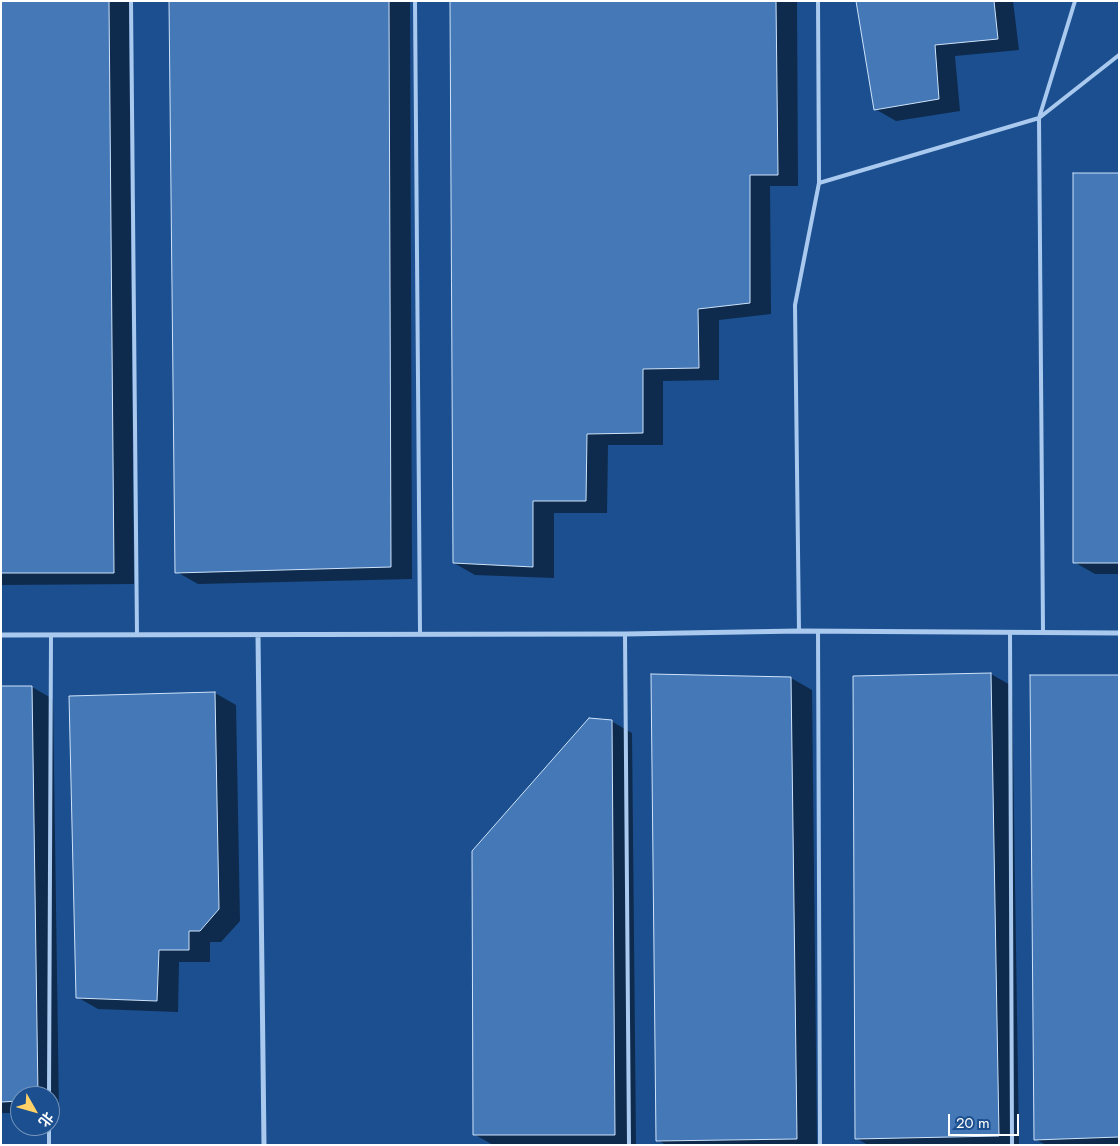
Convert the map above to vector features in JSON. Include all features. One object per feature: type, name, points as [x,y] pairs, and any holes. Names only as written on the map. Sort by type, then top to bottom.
[{"type":"street","points":[[1,635],[625,634],[799,631],[1119,633]]},
{"type":"street","points":[[258,635],[264,1145]]},
{"type":"lane","points":[[131,1],[137,635]]},
{"type":"lane","points":[[415,1],[420,633]]},
{"type":"lane","points":[[799,631],[795,305],[819,183],[818,1]]},
{"type":"lane","points":[[1043,632],[1039,118],[1075,1]]},
{"type":"lane","points":[[819,183],[1039,118],[1119,55]]},
{"type":"lane","points":[[818,631],[820,1145]]},
{"type":"lane","points":[[1010,632],[1012,1145]]},
{"type":"lane","points":[[625,634],[630,1145]]},
{"type":"lane","points":[[49,1086],[51,635]]},
{"type":"building","points":[[1,1],[109,1],[114,573],[1,573]]},
{"type":"building","points":[[169,1],[389,1],[391,567],[175,573]]},
{"type":"building","points":[[450,1],[776,1],[778,175],[750,175],[750,303],[698,309],[699,368],[643,369],[643,433],[587,434],[586,501],[533,501],[533,567],[453,563]]},
{"type":"building","points":[[856,1],[994,1],[998,39],[935,45],[939,99],[874,110]]},
{"type":"building","points":[[1073,173],[1119,173],[1119,563],[1073,563]]},
{"type":"building","points":[[991,673],[999,1136],[855,1139],[853,676]]},
{"type":"building","points":[[651,674],[791,677],[797,1139],[656,1141]]},
{"type":"building","points":[[1030,675],[1119,675],[1119,1137],[1034,1140]]},
{"type":"building","points":[[1,686],[32,686],[38,1086],[10,1086],[10,1102],[1,1102]]},
{"type":"building","points":[[215,692],[219,909],[200,931],[189,931],[189,950],[159,950],[157,1001],[76,998],[69,696]]},
{"type":"building","points":[[589,718],[612,720],[615,1135],[473,1135],[472,851]]}]
